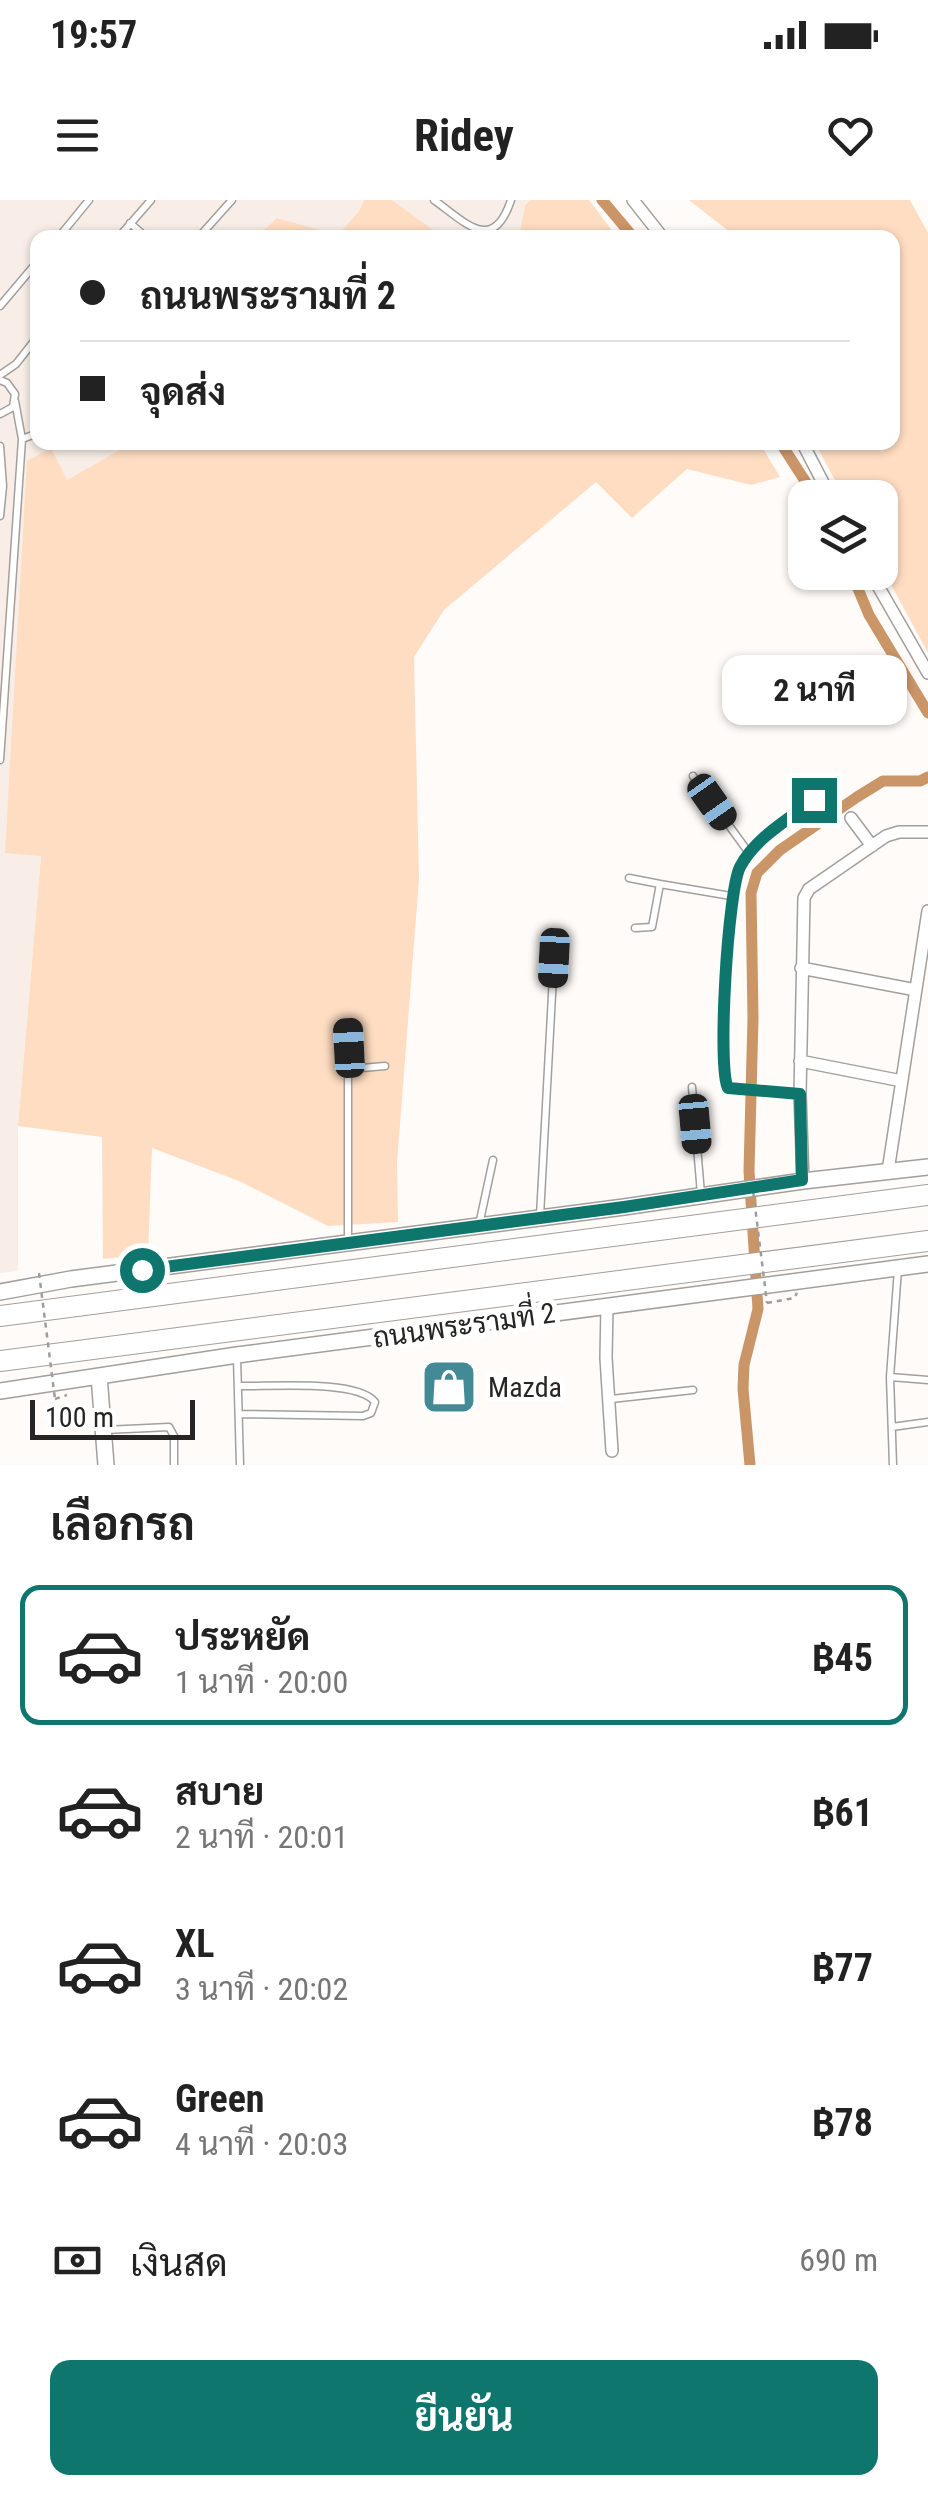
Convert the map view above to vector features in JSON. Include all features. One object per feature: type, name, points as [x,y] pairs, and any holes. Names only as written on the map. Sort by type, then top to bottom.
[{"type":"highway","points":[[0,1316],[928,1195]]},
{"type":"highway","name":"ถนนพระรามที่ 2","points":[[0,1361],[928,1244]]},
{"type":"main road","points":[[0,1292],[802,1180],[928,1167]]},
{"type":"main road","name":"ถนนพระรามที่ 2","points":[[0,1391],[928,1264]]},
{"type":"main road","points":[[99,1376],[106,1465]]},
{"type":"street","points":[[633,200],[657,230]]},
{"type":"street","points":[[806,450],[822,480]]},
{"type":"street","points":[[880,590],[928,673]]},
{"type":"street","points":[[851,818],[872,846]]},
{"type":"street","points":[[802,1180],[804,898],[809,889],[872,846],[899,832],[928,832]]},
{"type":"street","points":[[888,1171],[928,912]]},
{"type":"street","points":[[801,968],[916,990]]},
{"type":"street","points":[[800,1061],[902,1081]]},
{"type":"street","points":[[607,1306],[612,1451]]},
{"type":"lane","points":[[65,230],[89,200]]},
{"type":"lane","points":[[124,230],[151,200]]},
{"type":"lane","points":[[205,230],[232,200]]},
{"type":"lane","points":[[434,200],[474,230]]},
{"type":"lane","points":[[490,230],[500,224],[511,200]]},
{"type":"lane","points":[[130,223],[138,230]]},
{"type":"lane","points":[[0,306],[30,270]]},
{"type":"lane","points":[[12,388],[0,378],[30,346]]},
{"type":"lane","points":[[0,760],[22,439],[12,388],[16,364]]},
{"type":"lane","points":[[0,414],[12,407],[14,401]]},
{"type":"lane","points":[[22,439],[30,436]]},
{"type":"lane","points":[[0,446],[0,516]]},
{"type":"lane","points":[[694,776],[749,853]]},
{"type":"lane","points":[[800,1094],[728,1088],[724,1076],[731,896],[749,853],[814,800]]},
{"type":"lane","points":[[629,878],[731,896]]},
{"type":"lane","points":[[635,928],[652,927],[660,884]]},
{"type":"lane","points":[[540,1217],[554,958]]},
{"type":"lane","points":[[348,1028],[348,1242]]},
{"type":"lane","points":[[350,1069],[386,1066]]},
{"type":"lane","points":[[692,1087],[701,1196]]},
{"type":"lane","points":[[479,1226],[493,1160]]},
{"type":"lane","points":[[893,1465],[890,1377],[898,1268]]},
{"type":"lane","points":[[236,1356],[240,1465]]},
{"type":"lane","points":[[890,1377],[928,1380]]},
{"type":"lane","points":[[238,1386],[346,1388],[370,1395],[375,1402],[371,1413],[363,1416],[240,1414]]},
{"type":"lane","points":[[611,1398],[693,1390]]},
{"type":"lane","points":[[892,1427],[928,1422]]},
{"type":"lane","points":[[104,1430],[169,1428],[173,1432],[174,1465]]},
{"type":"path","points":[[752,1182],[767,1303]]},
{"type":"path","points":[[39,1273],[54,1399]]},
{"type":"shaded area","points":[[0,200],[364,200],[342,230],[320,230],[277,218],[264,230],[30,230],[30,450],[120,450],[67,480],[5,852],[41,855],[18,1125],[18,1271],[0,1273]]},
{"type":"shaded area","points":[[364,200],[392,200],[433,230],[342,230]]},
{"type":"shaded area","points":[[392,200],[531,200],[525,205],[520,230],[433,230]]},
{"type":"shaded area","points":[[531,200],[589,200],[612,230],[520,230],[525,205]]},
{"type":"shaded area","points":[[689,200],[910,200],[928,233],[928,653],[894,590],[898,590],[898,480],[835,480],[819,450],[900,450],[900,230],[727,230]]},
{"type":"shaded area","points":[[277,218],[320,230],[264,230]]},
{"type":"shaded area","points":[[52,450],[67,480],[120,450],[764,450],[780,477],[751,485],[687,469],[632,518],[596,482],[444,610],[414,657],[419,879],[397,1163],[398,1222],[328,1226],[239,1181],[152,1148],[148,1254],[103,1259],[102,1137],[18,1126],[41,856],[5,853],[27,461]]},
{"type":"waterway","points":[[602,200],[627,230]]},
{"type":"waterway","points":[[785,450],[804,480]]},
{"type":"waterway","points":[[859,590],[869,615],[928,713]]},
{"type":"waterway","points":[[750,1465],[744,1365],[758,1309],[749,1171],[751,893],[757,873],[780,850],[857,797],[883,781],[920,781],[928,777]]},
{"type":"place","name":"Mazda","points":[[449,1387]]},
{"type":"route","points":[[142,1270],[802,1180],[800,1094],[728,1088],[724,1076],[724,1029],[735,880],[749,853],[814,800]]}]
